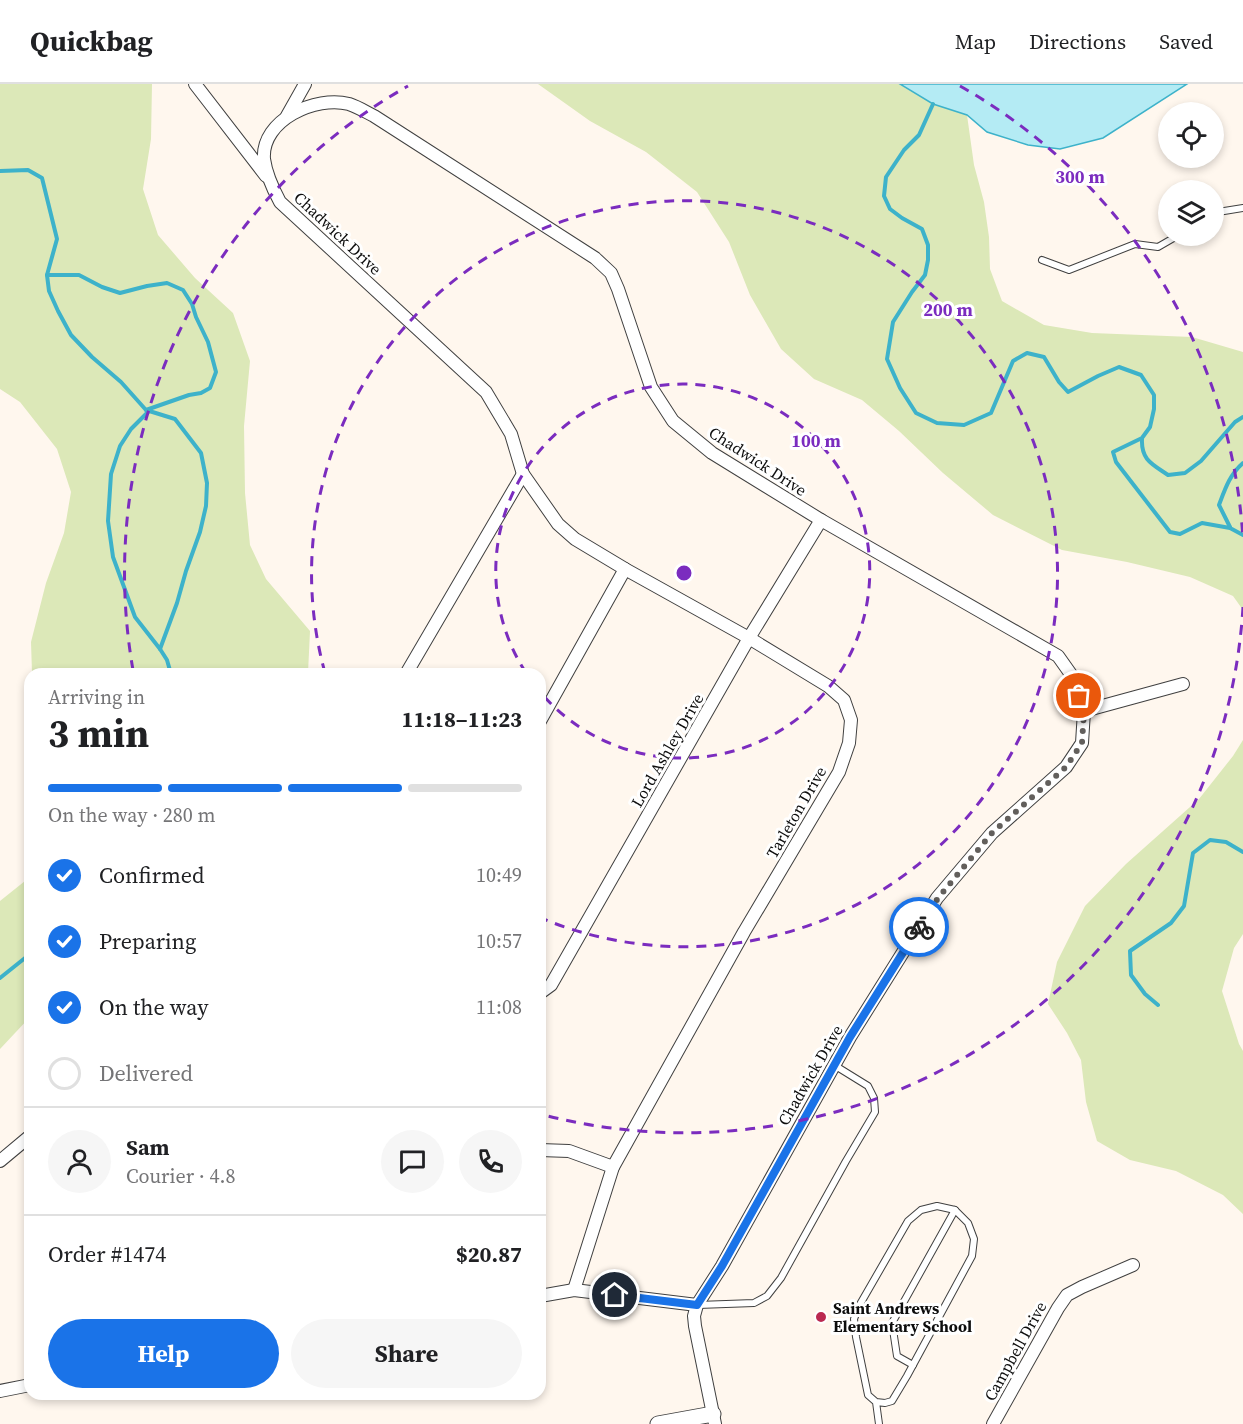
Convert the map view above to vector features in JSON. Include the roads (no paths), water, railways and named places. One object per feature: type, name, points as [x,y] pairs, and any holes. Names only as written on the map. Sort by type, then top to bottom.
[{"type":"street","points":[[195,84],[269,179]]},
{"type":"street","points":[[287,116],[305,84]]},
{"type":"street","name":"Chadwick Drive","points":[[523,474],[511,434],[486,392],[280,202],[269,179],[264,158],[268,137],[287,116],[307,106],[327,103],[349,104],[374,116],[595,258],[611,273],[651,387],[673,421],[712,453],[820,520],[1058,657],[1075,680],[1084,711],[1082,743],[1066,767],[992,833],[938,898],[850,1037],[722,1266],[697,1305]]},
{"type":"street","points":[[410,668],[523,474]]},
{"type":"street","name":"Tarleton Drive","points":[[523,474],[558,524],[575,539],[828,686],[844,700],[851,720],[849,743],[839,772],[744,932],[613,1167],[573,1290]]},
{"type":"street","name":"Lord Ashley Drive","points":[[546,989],[551,985],[749,639],[820,520]]},
{"type":"street","points":[[546,710],[625,569]]},
{"type":"street","points":[[1084,711],[1183,684]]},
{"type":"street","points":[[0,1161],[24,1141]]},
{"type":"street","points":[[546,1150],[569,1152],[613,1167]]},
{"type":"street","name":"Campbell Drive","points":[[993,1424],[1067,1295],[1133,1265]]},
{"type":"street","points":[[546,1295],[573,1290],[697,1305],[694,1316],[695,1326],[714,1419],[658,1424]]},
{"type":"street","points":[[0,1391],[24,1386]]},
{"type":"lane","points":[[1224,211],[1243,208]]},
{"type":"lane","points":[[1042,260],[1069,270],[1135,244],[1160,246]]},
{"type":"lane","points":[[697,1305],[754,1303],[767,1296],[781,1278],[875,1112],[874,1098],[868,1086],[834,1065]]},
{"type":"lane","points":[[937,1206],[955,1210],[968,1223],[974,1239],[972,1256],[913,1365],[892,1401],[876,1402],[867,1395],[854,1319],[859,1306],[908,1221],[921,1210],[937,1206]]},
{"type":"lane","points":[[913,1365],[897,1356],[892,1323],[955,1210]]},
{"type":"lane","points":[[876,1402],[879,1424]]},
{"type":"water","points":[[900,84],[1187,84],[1103,138],[1060,149],[1028,145],[987,132],[967,115],[933,104]]},
{"type":"waterway","points":[[933,104],[919,135],[904,150],[886,177],[884,196],[890,209],[922,229],[928,245],[925,275],[893,322],[887,359],[900,388],[916,413],[937,423],[964,425],[991,413],[1013,361],[1027,353],[1044,357],[1068,392],[1119,367],[1141,375],[1154,395],[1150,427],[1142,438],[1113,452],[1116,462],[1170,532],[1180,534],[1202,523],[1230,528],[1243,535]]},
{"type":"waterway","points":[[0,171],[28,170],[42,178],[57,239],[47,275],[49,291],[71,335],[121,382],[146,410],[175,419],[201,453],[207,483],[206,506],[200,532],[160,649]]},
{"type":"waterway","points":[[47,275],[79,275],[120,293],[167,283],[183,290],[192,304],[208,342],[216,372],[210,388],[201,393],[146,410]]},
{"type":"waterway","points":[[148,412],[131,429],[120,446],[111,474],[108,521],[113,557],[135,617],[160,649],[169,668]]},
{"type":"waterway","points":[[1142,439],[1143,452],[1152,464],[1168,475],[1185,473],[1201,461],[1235,422],[1243,417]]},
{"type":"waterway","points":[[1230,527],[1219,505],[1231,477],[1243,463]]},
{"type":"waterway","points":[[1158,1005],[1145,994],[1131,975],[1130,951],[1171,923],[1184,906],[1193,853],[1210,840],[1226,842],[1243,852]]},
{"type":"waterway","points":[[0,978],[24,959]]},
{"type":"place","name":"Saint Andrews Elementary School","points":[[821,1317]]}]
